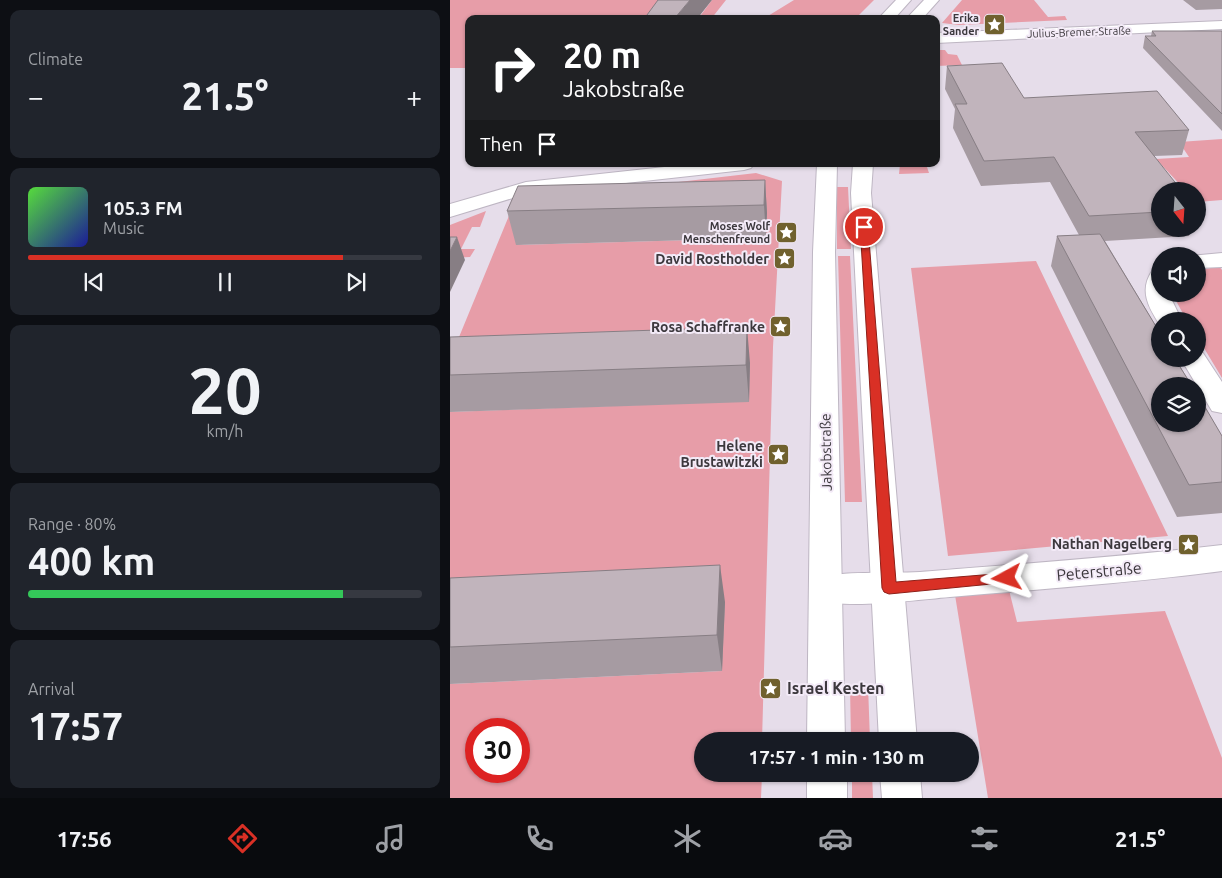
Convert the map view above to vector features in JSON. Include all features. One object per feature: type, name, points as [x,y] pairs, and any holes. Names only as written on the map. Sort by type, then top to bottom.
[{"type":"street","points":[[889,15],[904,0]]},
{"type":"street","points":[[917,15],[932,0]]},
{"type":"street","name":"Julius-Bremer-Straße","points":[[940,38],[1222,25]]},
{"type":"street","points":[[450,211],[502,194],[533,187],[716,167]]},
{"type":"street","name":"Jakobstraße","points":[[826,732],[824,252],[827,167]]},
{"type":"street","points":[[863,167],[862,212],[897,732]]},
{"type":"street","points":[[1206,261],[1222,260]]},
{"type":"street","points":[[1199,367],[1222,404]]},
{"type":"street","name":"Peterstraße","points":[[826,589],[889,588],[1157,566],[1222,558]]},
{"type":"street","points":[[827,782],[827,798]]},
{"type":"street","points":[[901,782],[902,798]]},
{"type":"shaded area","points":[[450,0],[680,0],[667,15],[465,15],[465,68],[450,68]]},
{"type":"shaded area","points":[[712,0],[726,0],[714,15],[701,15]]},
{"type":"shaded area","points":[[794,0],[874,0],[859,15],[770,15]]},
{"type":"shaded area","points":[[962,0],[1034,0],[1048,17],[1065,16],[1067,20],[959,25],[942,23]]},
{"type":"shaded area","points":[[940,50],[945,50],[948,54],[957,55],[962,65],[940,66]]},
{"type":"shaded area","points":[[1222,139],[1222,200],[1206,201],[1206,182],[1178,182],[1156,159],[1189,157],[1179,142]]},
{"type":"shaded area","points":[[900,167],[927,167],[929,173],[899,174]]},
{"type":"shaded area","points":[[756,173],[782,181],[773,347],[762,732],[694,732],[694,782],[762,782],[761,798],[450,798],[450,684],[722,671],[450,615],[450,412],[749,401],[450,359],[515,201]],"holes":[[[767,213],[766,238],[516,245]]]},
{"type":"shaded area","points":[[837,187],[848,187],[851,249],[837,249]]},
{"type":"shaded area","points":[[486,211],[480,227],[472,227],[461,249],[475,249],[470,257],[450,258],[450,225]]},
{"type":"shaded area","points":[[838,256],[850,256],[862,502],[845,502]]},
{"type":"shaded area","points":[[1036,261],[1168,536],[948,556],[911,268]]},
{"type":"shaded area","points":[[1219,266],[1222,270],[1222,378],[1206,351],[1206,312],[1182,312],[1177,302],[1206,302],[1206,269]]},
{"type":"shaded area","points":[[1009,590],[1017,622],[1165,611],[1222,758],[1222,798],[988,798],[979,732],[977,732],[955,595]]},
{"type":"shaded area","points":[[868,685],[870,732],[851,732],[850,686]]},
{"type":"shaded area","points":[[852,782],[872,782],[873,798],[852,798]]},
{"type":"building","points":[[658,0],[690,0],[677,15],[647,15]]},
{"type":"building","points":[[1152,31],[1222,31],[1222,114],[1145,36],[1156,36]]},
{"type":"building","points":[[1002,63],[1024,98],[1157,91],[1189,130],[1135,132],[1175,182],[1151,182],[1151,213],[1089,216],[1054,157],[984,161],[955,104],[967,104],[947,66]]},
{"type":"building","points":[[765,180],[764,205],[507,211],[518,186]]},
{"type":"building","points":[[1100,234],[1151,318],[1151,367],[1180,367],[1186,377],[1151,377],[1151,413],[1057,236]]},
{"type":"building","points":[[450,237],[457,237],[450,251]]},
{"type":"building","points":[[747,327],[746,365],[450,375],[450,337]]},
{"type":"building","points":[[1206,409],[1222,436],[1222,482],[1189,485],[1161,432],[1206,432]]},
{"type":"building","points":[[720,565],[717,635],[450,647],[450,578]]},
{"type":"place","name":"Erika Sander","points":[[995,24]]},
{"type":"place","name":"Moses Wolf Menschenfreund","points":[[786,232]]},
{"type":"place","name":"David Rostholder","points":[[785,259]]},
{"type":"place","name":"Rosa Schaffranke","points":[[781,327]]},
{"type":"place","name":"Helene Brustawitzki","points":[[779,454]]},
{"type":"place","name":"Nathan Nagelberg","points":[[1188,544]]},
{"type":"place","name":"Israel Kesten","points":[[771,688]]},
{"type":"route","points":[[864,227],[889,588],[1007,578]]}]
